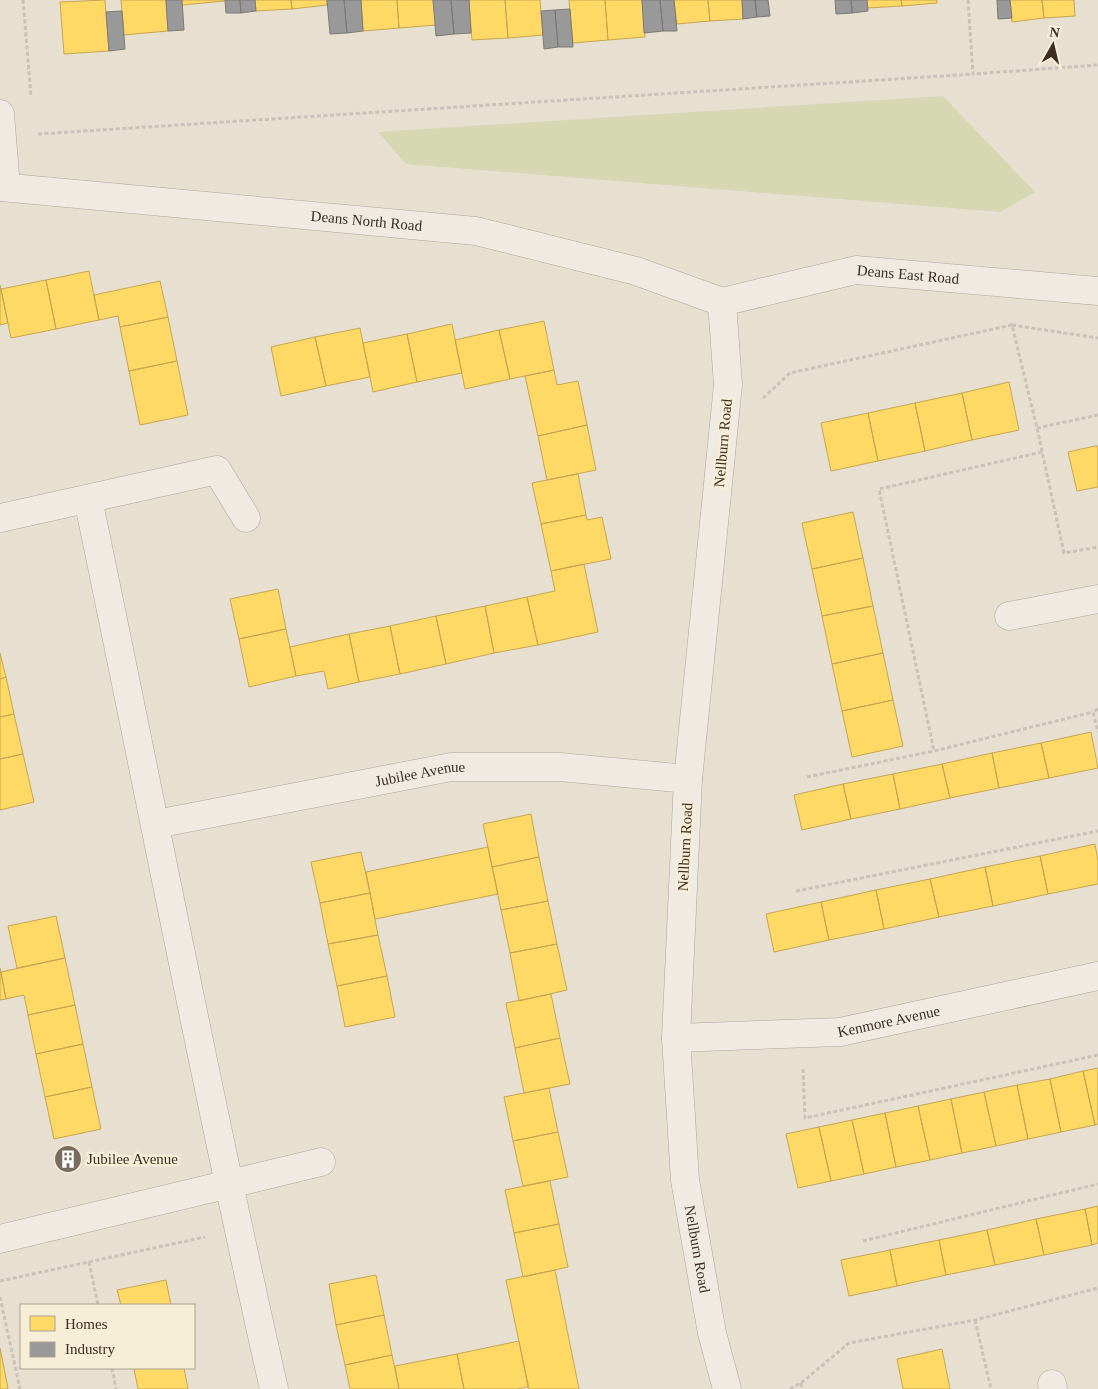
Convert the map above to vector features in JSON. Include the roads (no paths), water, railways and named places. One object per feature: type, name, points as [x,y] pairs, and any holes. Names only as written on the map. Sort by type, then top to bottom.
[{"type":"street","points":[[0,124],[3,187]]},
{"type":"street","name":"Deans North Road","points":[[3,187],[476,231],[636,271],[722,302]]},
{"type":"street","name":"Deans East Road","points":[[722,302],[856,270],[1098,291]]},
{"type":"street","name":"Nellburn Road","points":[[722,302],[728,385],[725,434],[688,779],[676,1038],[685,1180],[712,1333],[727,1389]]},
{"type":"street","points":[[0,518],[217,470],[246,518]]},
{"type":"street","points":[[88,499],[228,1183],[274,1389]]},
{"type":"street","points":[[1009,616],[1098,599]]},
{"type":"street","name":"Jubilee Avenue","points":[[156,824],[451,767],[560,767],[688,779]]},
{"type":"street","name":"Kenmore Avenue","points":[[676,1038],[840,1032],[1098,976]]},
{"type":"street","points":[[0,1239],[320,1162]]},
{"type":"place","name":"Jubilee Avenue","points":[[68,1159]]}]
